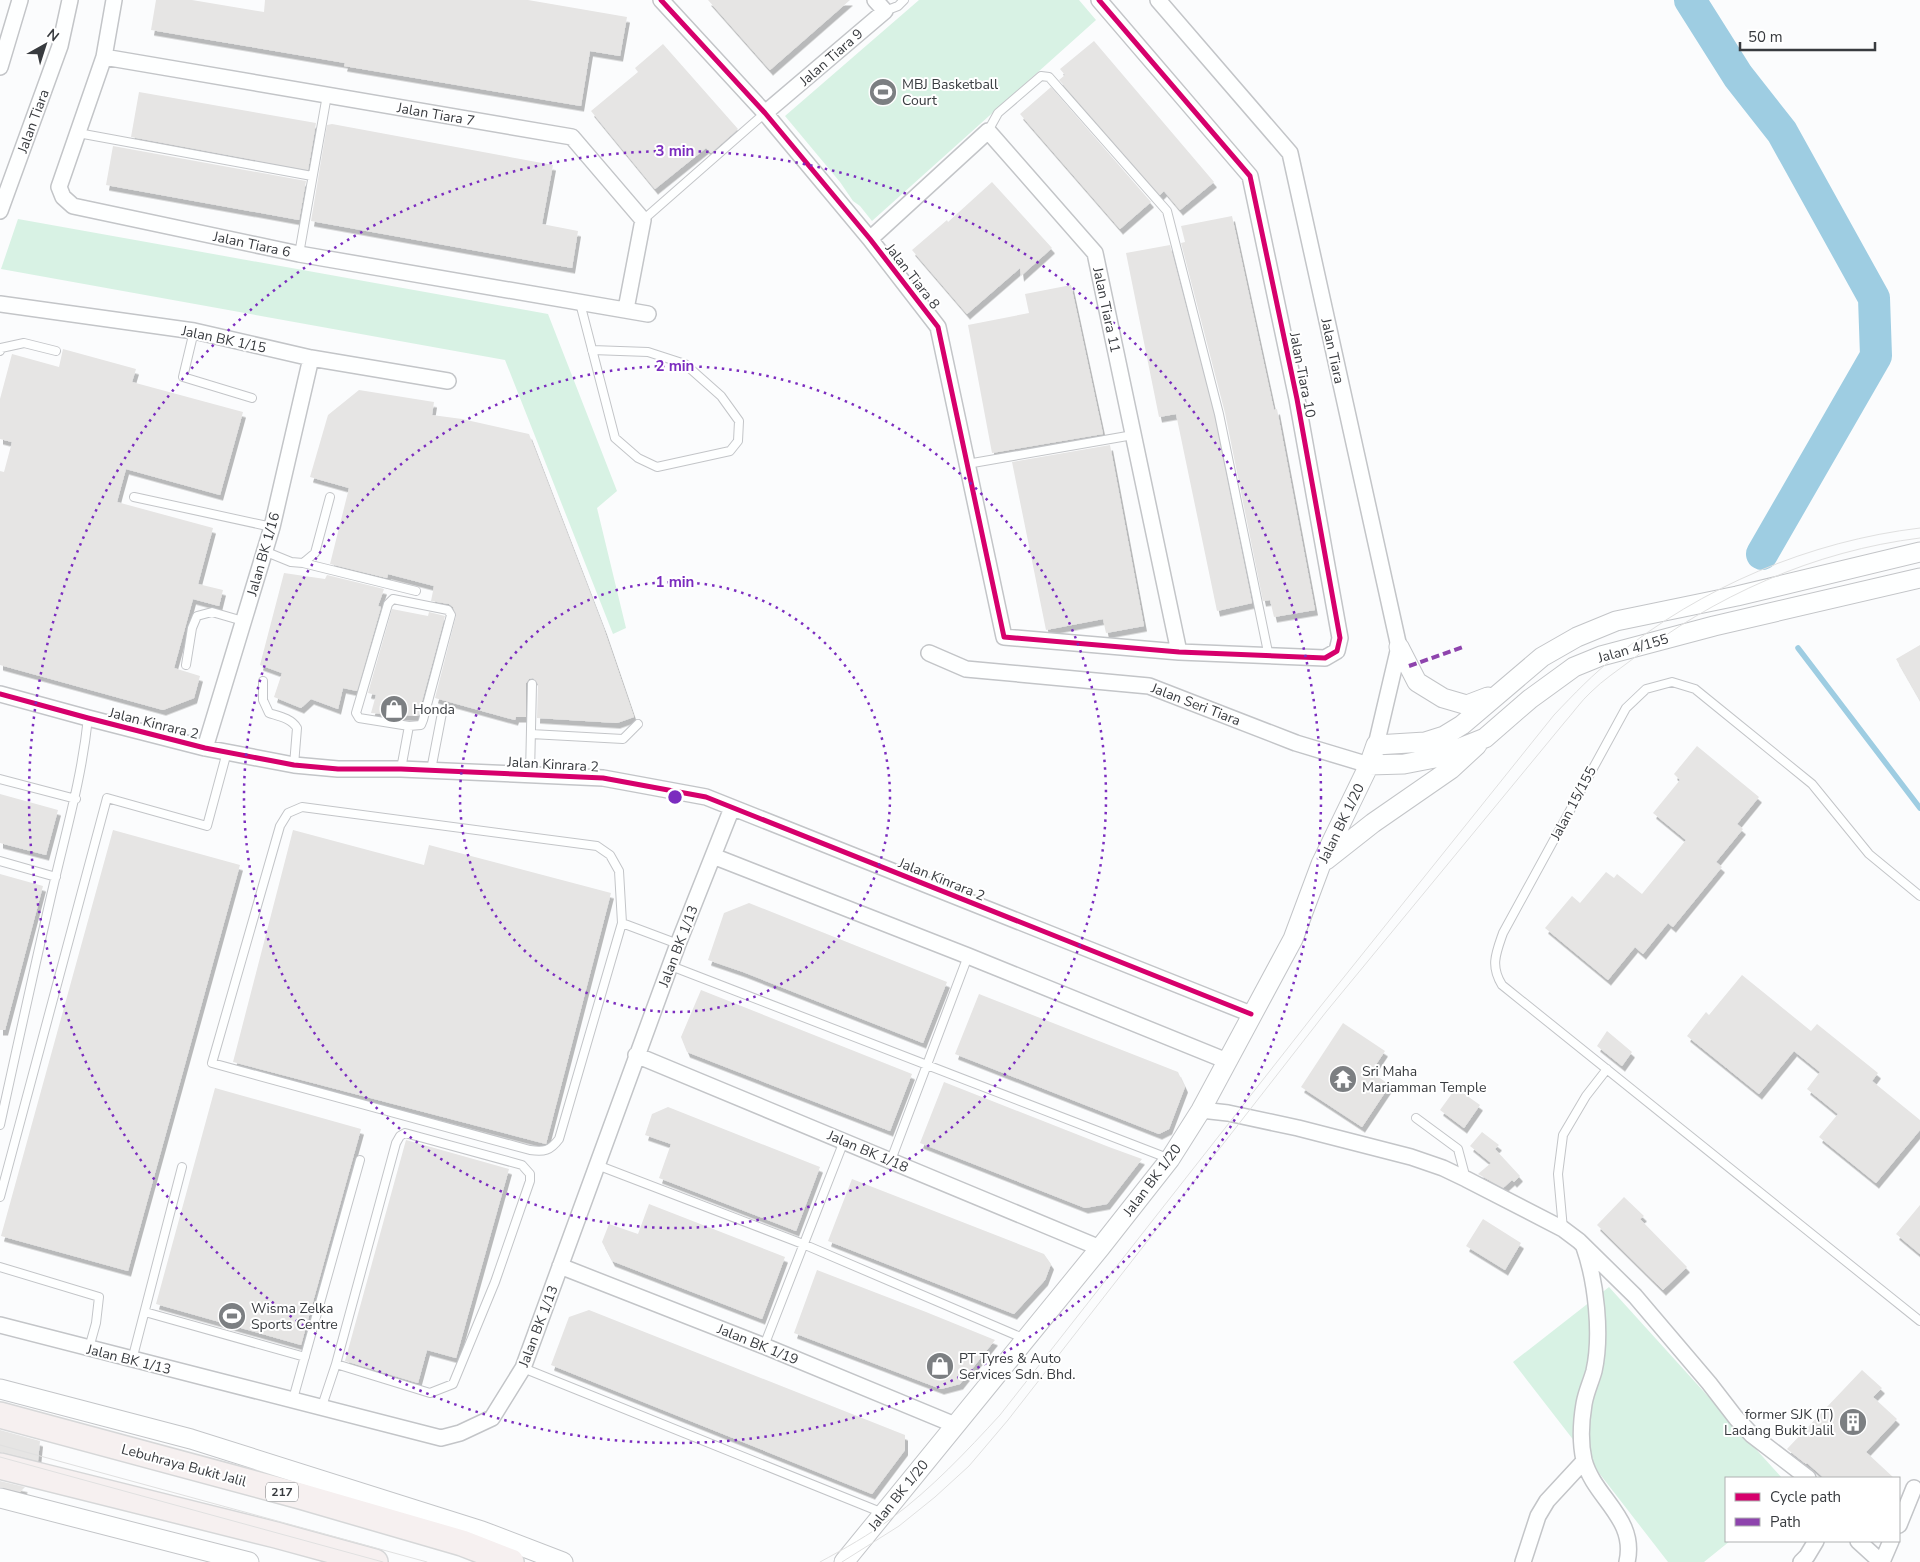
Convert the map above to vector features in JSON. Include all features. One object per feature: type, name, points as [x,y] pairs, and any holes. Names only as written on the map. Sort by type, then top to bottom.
[{"type":"highway","name":"Lebuhraya Bukit Jalil","points":[[0,1415],[462,1543],[511,1562]]},
{"type":"highway","points":[[0,1466],[376,1562]]},
{"type":"street","points":[[0,67],[20,0]]},
{"type":"street","name":"Jalan Tiara","points":[[0,211],[60,46],[70,0]]},
{"type":"street","name":"Jalan Tiara 6","points":[[114,0],[104,58],[59,187],[63,197],[72,206],[298,254],[648,314]]},
{"type":"street","name":"Jalan Tiara 8","points":[[661,0],[765,113],[870,239],[938,327],[1004,637]]},
{"type":"street","name":"Jalan Tiara 10","points":[[1004,637],[1179,652],[1325,658],[1337,651],[1340,638],[1296,399],[1250,176],[1099,0]]},
{"type":"street","name":"Jalan Tiara","points":[[1158,0],[1290,153],[1400,647],[1376,745]]},
{"type":"street","name":"Jalan Tiara 9","points":[[765,113],[880,6]]},
{"type":"street","name":"Jalan Tiara 7","points":[[104,58],[572,137],[643,220]]},
{"type":"street","points":[[870,239],[988,132]]},
{"type":"street","name":"Jalan Tiara 11","points":[[988,132],[1095,253],[1179,652]]},
{"type":"street","points":[[626,309],[643,220]]},
{"type":"street","name":"Jalan BK 1/15","points":[[0,304],[194,331],[311,358],[448,381]]},
{"type":"street","name":"Jalan BK 1/16","points":[[205,748],[272,527],[311,358]]},
{"type":"street","name":"Jalan 4/155","points":[[1376,745],[1425,742],[1444,736],[1462,725],[1542,657],[1577,638],[1616,621],[1738,596],[1920,552]]},
{"type":"street","name":"Jalan 4/155","points":[[1369,766],[1404,764],[1435,758],[1485,738],[1530,699],[1574,667],[1601,656],[1714,626],[1920,578]]},
{"type":"street","points":[[1400,647],[1417,682],[1443,698],[1467,705],[1499,693]]},
{"type":"street","name":"Jalan Seri Tiara","points":[[929,653],[966,668],[1150,686],[1296,743],[1369,766]]},
{"type":"street","name":"Jalan Kinrara 2","points":[[0,694],[205,748],[294,765],[338,769],[431,770],[603,778],[706,797],[1251,1014]]},
{"type":"street","points":[[1321,864],[1373,823],[1451,769],[1485,738]]},
{"type":"street","name":"Jalan BK 1/20","points":[[844,1562],[1100,1248],[1170,1159],[1200,1110],[1293,939],[1321,864],[1369,766],[1376,745]]},
{"type":"street","name":"Jalan BK 1/13","points":[[0,1325],[441,1438],[460,1433],[492,1418],[523,1368],[636,1055],[732,808]]},
{"type":"street","points":[[713,856],[968,956],[1227,1061]]},
{"type":"street","name":"Jalan BK 1/18","points":[[636,1055],[1100,1248]]},
{"type":"street","points":[[1200,1110],[1228,1113],[1298,1128],[1411,1157],[1443,1168],[1563,1229],[1584,1245],[1635,1296],[1709,1382],[1741,1424],[1752,1435],[1807,1477]]},
{"type":"street","points":[[1584,1245],[1592,1269],[1597,1340],[1594,1370],[1583,1410],[1581,1433],[1584,1461],[1593,1480],[1618,1517],[1628,1536],[1630,1549],[1626,1562]]},
{"type":"street","name":"Jalan BK 1/19","points":[[560,1266],[764,1346],[955,1425]]},
{"type":"street","points":[[0,1389],[191,1439],[482,1531],[563,1562]]},
{"type":"street","points":[[1523,1562],[1538,1516],[1547,1501],[1584,1461]]},
{"type":"street","points":[[1900,1523],[1914,1488]]},
{"type":"street","points":[[0,1498],[249,1562]]},
{"type":"street","points":[[1801,1562],[1815,1542]]},
{"type":"street","points":[[1859,1542],[1882,1562],[1891,1542]]},
{"type":"lane","points":[[880,6],[898,6],[904,0]]},
{"type":"lane","points":[[988,132],[998,113],[1042,76],[1049,77],[1168,212],[1218,414],[1268,657]]},
{"type":"lane","points":[[298,254],[327,95]]},
{"type":"lane","points":[[643,220],[765,113]]},
{"type":"lane","points":[[78,133],[312,176]]},
{"type":"lane","points":[[580,303],[592,350],[615,438],[638,458],[657,467],[730,451],[738,441],[740,421],[721,396],[685,364],[648,352],[592,350]]},
{"type":"lane","points":[[194,331],[183,377],[252,398]]},
{"type":"lane","points":[[0,350],[1,348],[24,344],[56,351]]},
{"type":"lane","points":[[967,464],[1133,435]]},
{"type":"lane","points":[[134,497],[272,527]]},
{"type":"lane","points":[[304,563],[315,553],[330,497]]},
{"type":"lane","points":[[264,551],[291,562],[304,563],[416,591]]},
{"type":"lane","points":[[393,599],[448,610],[451,615],[423,720],[421,725],[409,726],[358,718],[356,713],[388,604],[393,599]]},
{"type":"lane","points":[[186,665],[192,628],[197,616],[212,612],[243,621]]},
{"type":"lane","points":[[262,681],[263,700],[269,713],[287,719],[294,723],[297,728],[294,765]]},
{"type":"lane","name":"Jalan 15/155","points":[[1920,896],[1869,854],[1812,784],[1696,689],[1672,682],[1646,689],[1626,708],[1503,933],[1494,958],[1498,978],[1502,985],[1920,1321]]},
{"type":"lane","points":[[530,774],[532,684]]},
{"type":"lane","points":[[431,770],[442,713]]},
{"type":"lane","points":[[0,1124],[56,877],[76,799],[85,752],[88,718]]},
{"type":"lane","points":[[531,734],[623,739],[638,724]]},
{"type":"lane","points":[[401,769],[409,726]]},
{"type":"lane","points":[[0,1197],[107,798],[207,826],[227,752]]},
{"type":"lane","points":[[0,779],[76,799]]},
{"type":"lane","points":[[302,807],[597,846],[610,855],[619,870],[622,923],[559,1139],[553,1147],[544,1152],[530,1150],[212,1064],[280,826],[288,813],[302,807]]},
{"type":"lane","points":[[0,861],[56,877]]},
{"type":"lane","points":[[622,923],[678,944]]},
{"type":"lane","points":[[891,1160],[968,956]]},
{"type":"lane","points":[[671,966],[1170,1159]]},
{"type":"lane","points":[[1563,1229],[1558,1174],[1562,1135],[1586,1096],[1607,1069]]},
{"type":"lane","points":[[1416,1118],[1458,1149],[1466,1179]]},
{"type":"lane","points":[[322,1406],[336,1364],[396,1143],[400,1136],[405,1133],[522,1166],[530,1174],[530,1181],[495,1282],[453,1384],[430,1393],[336,1364]]},
{"type":"lane","points":[[764,1346],[844,1141]]},
{"type":"lane","points":[[293,1399],[360,1160]]},
{"type":"lane","points":[[597,1166],[803,1244],[1025,1339]]},
{"type":"lane","points":[[132,1360],[182,1167]]},
{"type":"lane","points":[[0,1267],[99,1298],[96,1323],[89,1348]]},
{"type":"lane","points":[[145,1312],[304,1356]]},
{"type":"lane","points":[[523,1368],[884,1513]]},
{"type":"green space","points":[[919,0],[1079,0],[1096,20],[872,221],[860,206],[853,201],[840,182],[785,116]]},
{"type":"green space","points":[[18,219],[548,314],[617,491],[597,508],[626,628],[613,634],[505,360],[1,269]]},
{"type":"green space","points":[[1609,1287],[1781,1477],[1725,1477],[1725,1542],[1729,1542],[1704,1562],[1668,1562],[1513,1362]]},
{"type":"building","points":[[156,0],[192,0],[264,12],[265,0],[528,0],[627,17],[620,56],[590,51],[581,106],[344,66],[345,63],[151,30]]},
{"type":"building","points":[[708,0],[850,0],[770,70]]},
{"type":"building","points":[[1094,41],[1214,182],[1180,210],[1164,191],[1160,195],[1059,80],[1065,75],[1060,69]]},
{"type":"building","points":[[663,44],[738,129],[711,153],[706,148],[655,189],[591,111],[638,72],[635,68]]},
{"type":"building","points":[[1051,87],[1151,202],[1120,229],[1020,114]]},
{"type":"building","points":[[139,92],[316,123],[308,170],[131,137]]},
{"type":"building","points":[[332,124],[553,165],[542,224],[578,231],[572,268],[311,221],[327,125]]},
{"type":"building","points":[[113,146],[306,181],[299,220],[106,185]]},
{"type":"building","points":[[992,182],[1052,248],[1021,276],[1020,268],[967,314],[912,250],[947,220],[948,222]]},
{"type":"building","points":[[1232,216],[1274,410],[1277,409],[1315,610],[1274,617],[1270,600],[1263,601],[1225,413],[1181,243],[1185,242],[1181,226]]},
{"type":"building","points":[[1170,245],[1214,415],[1252,603],[1217,611],[1176,414],[1159,417],[1126,253]]},
{"type":"building","points":[[1071,285],[1103,434],[992,453],[968,325],[1029,313],[1025,294]]},
{"type":"building","points":[[63,349],[136,369],[132,382],[243,412],[220,495],[126,469],[121,487],[117,502],[213,528],[198,584],[223,590],[219,606],[193,599],[174,668],[200,676],[194,698],[163,710],[0,665],[0,471],[4,472],[12,442],[0,439],[0,399],[12,354],[59,367]]},
{"type":"building","points":[[359,390],[434,402],[432,415],[462,419],[529,434],[604,629],[634,717],[617,723],[537,718],[538,684],[533,678],[529,679],[526,683],[526,717],[516,717],[515,720],[435,698],[456,616],[453,607],[449,604],[431,601],[434,586],[388,574],[387,578],[330,564],[349,488],[310,477],[328,415]]},
{"type":"building","points":[[1110,445],[1144,626],[1106,633],[1103,619],[1046,630],[1012,462]]},
{"type":"building","points":[[284,573],[325,579],[327,575],[384,589],[378,606],[381,607],[357,691],[343,688],[338,709],[311,699],[301,708],[274,697],[282,673],[260,665]]},
{"type":"building","points":[[392,609],[428,616],[429,612],[445,616],[418,716],[371,713],[376,695],[368,693]]},
{"type":"building","points":[[1920,645],[1920,701],[1896,659]]},
{"type":"building","points":[[1697,746],[1759,797],[1737,824],[1743,829],[1716,862],[1722,867],[1673,927],[1668,923],[1643,954],[1635,947],[1608,980],[1545,928],[1572,896],[1580,903],[1606,872],[1614,878],[1617,874],[1642,894],[1686,840],[1653,813],[1680,780],[1674,774]]},
{"type":"building","points":[[0,794],[58,810],[46,855],[0,843]]},
{"type":"building","points":[[113,830],[240,865],[128,1271],[1,1236]]},
{"type":"building","points":[[293,830],[424,865],[429,845],[611,893],[546,1144],[233,1062]]},
{"type":"building","points":[[0,874],[43,886],[5,1030],[0,1030]]},
{"type":"building","points":[[749,903],[947,982],[923,1043],[708,960],[724,913]]},
{"type":"building","points":[[1742,975],[1811,1031],[1817,1024],[1878,1073],[1872,1081],[1920,1120],[1920,1130],[1876,1183],[1819,1137],[1838,1114],[1807,1089],[1820,1072],[1794,1051],[1759,1094],[1687,1036],[1706,1012],[1709,1015]]},
{"type":"building","points":[[701,990],[912,1074],[890,1131],[687,1052],[681,1037]]},
{"type":"building","points":[[979,994],[1178,1072],[1185,1087],[1169,1129],[1159,1134],[955,1054]]},
{"type":"building","name":"Sri Maha Mariamman Temple","points":[[1343,1023],[1385,1051],[1371,1072],[1390,1085],[1362,1127],[1301,1087]]},
{"type":"building","points":[[1607,1031],[1632,1052],[1622,1066],[1597,1046]]},
{"type":"building","points":[[944,1082],[1142,1159],[1107,1204],[1085,1208],[920,1143]]},
{"type":"building","points":[[215,1088],[361,1129],[301,1345],[156,1304]]},
{"type":"building","points":[[1456,1088],[1480,1105],[1464,1128],[1440,1110]]},
{"type":"building","points":[[668,1107],[820,1167],[796,1231],[659,1178],[671,1144],[645,1135],[652,1114]]},
{"type":"building","points":[[1482,1132],[1499,1145],[1495,1149],[1520,1176],[1503,1188],[1478,1174],[1491,1163],[1470,1146]]},
{"type":"building","points":[[406,1140],[509,1169],[456,1358],[427,1350],[418,1383],[345,1361]]},
{"type":"building","points":[[852,1179],[1044,1254],[1051,1264],[1045,1280],[1014,1314],[828,1241]]},
{"type":"building","points":[[1624,1197],[1644,1216],[1640,1219],[1687,1267],[1663,1290],[1597,1225]]},
{"type":"building","points":[[649,1204],[785,1257],[762,1319],[612,1261],[602,1242],[609,1224],[638,1234]]},
{"type":"building","points":[[1920,1205],[1920,1254],[1896,1234]]},
{"type":"building","points":[[1483,1219],[1521,1243],[1505,1270],[1466,1246]]},
{"type":"building","points":[[817,1270],[995,1340],[960,1384],[941,1389],[794,1333]]},
{"type":"building","points":[[589,1310],[905,1435],[905,1450],[872,1494],[551,1365],[569,1317]]},
{"type":"building","name":"former SJK (T) Ladang Bukit Jalil","points":[[1862,1370],[1882,1388],[1873,1397],[1897,1419],[1866,1452],[1893,1477],[1823,1477],[1787,1449]]},
{"type":"building","points":[[0,1430],[40,1441],[38,1461],[0,1452]]},
{"type":"building","points":[[0,1481],[25,1487],[20,1492],[0,1487]]},
{"type":"waterway","points":[[1690,0],[1738,76],[1782,132],[1874,298],[1876,356],[1762,554]]},
{"type":"waterway","points":[[1798,648],[1920,808]]},
{"type":"tram line","points":[[820,1562],[874,1530],[907,1506],[948,1469],[1000,1415],[1320,1007],[1554,715],[1591,677],[1648,632],[1683,609],[1758,571],[1838,544],[1879,534],[1920,528]]},
{"type":"tram line","points":[[842,1562],[899,1526],[969,1466],[1008,1420],[1326,1012],[1587,696],[1610,676],[1662,638],[1696,616],[1731,597],[1804,565],[1881,544],[1920,538]]},
{"type":"tram line","points":[[0,1445],[427,1562]]},
{"type":"tram line","points":[[0,1457],[383,1562]]},
{"type":"marked path","points":[[1409,666],[1463,647]]},
{"type":"cycle path","points":[[661,0],[765,113],[870,239],[938,327],[1004,637],[1179,652],[1325,658],[1337,651],[1340,638],[1297,399],[1250,176],[1099,0]]},
{"type":"cycle path","points":[[0,694],[205,748],[294,765],[338,769],[401,769],[603,778],[706,797],[1251,1014]]},
{"type":"place","name":"MBJ Basketball Court","points":[[883,92]]},
{"type":"place","name":"Honda","points":[[394,709]]},
{"type":"place","name":"Sri Maha Mariamman Temple","points":[[1343,1079]]},
{"type":"place","name":"Wisma Zelka Sports Centre","points":[[232,1316]]},
{"type":"place","name":"PT Tyres & Auto Services Sdn. Bhd.","points":[[940,1366]]},
{"type":"place","name":"former SJK (T) Ladang Bukit Jalil","points":[[1853,1422]]}]
